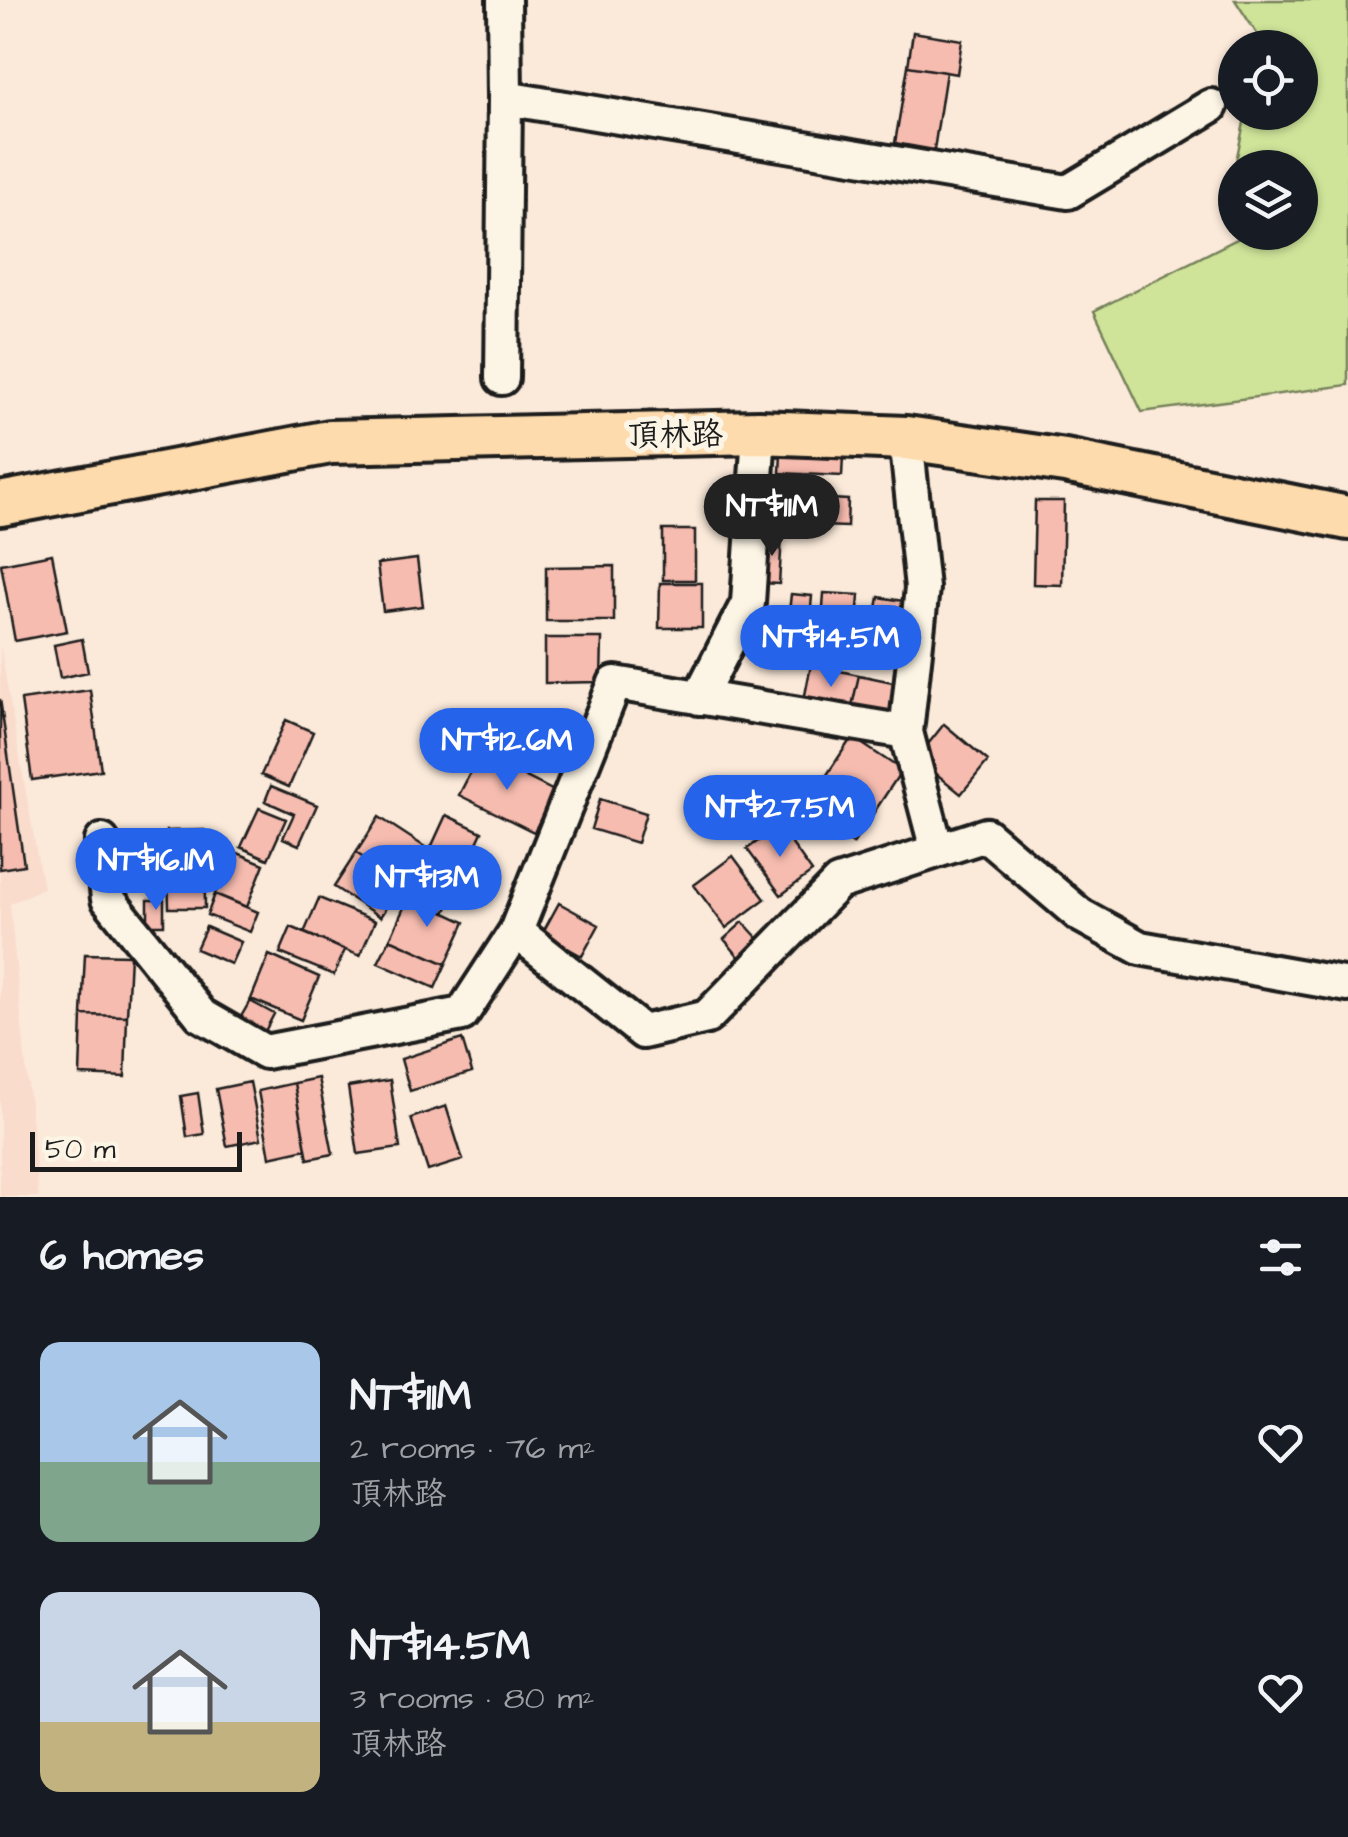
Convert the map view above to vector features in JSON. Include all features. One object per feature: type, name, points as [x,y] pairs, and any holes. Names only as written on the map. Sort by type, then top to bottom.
[{"type":"main road","name":"頂林路","points":[[0,504],[330,442],[758,432],[906,438],[1065,461],[1348,518]]},
{"type":"street","points":[[502,378],[504,0]]},
{"type":"street","points":[[505,98],[1068,192],[1211,106]]},
{"type":"street","points":[[699,698],[748,603],[758,432]]},
{"type":"street","points":[[906,438],[922,588],[906,732],[937,850]]},
{"type":"street","points":[[102,841],[108,900],[202,1015],[265,1052],[462,1014],[516,931],[615,683],[906,732]]},
{"type":"street","points":[[516,931],[643,1032],[707,1017],[838,883],[986,835],[1080,915],[1140,948],[1348,985]]},
{"type":"shaded area","points":[[0,645],[43,888],[10,904],[39,1197],[0,1197]]},
{"type":"green space","points":[[1235,0],[1348,0],[1348,385],[1142,412],[1094,311],[1218,249],[1318,250],[1318,150],[1238,150],[1242,130],[1318,130],[1318,30],[1254,30]]},
{"type":"building","points":[[913,32],[962,40],[957,74],[908,66]]},
{"type":"building","points":[[908,66],[946,72],[934,150],[895,143]]},
{"type":"building","points":[[781,453],[843,456],[842,476],[780,473]]},
{"type":"building","points":[[795,497],[848,500],[847,527],[794,525]]},
{"type":"building","points":[[1035,501],[1064,501],[1062,585],[1033,584]]},
{"type":"building","points":[[766,521],[785,523],[784,536],[765,535]]},
{"type":"building","points":[[663,530],[695,530],[695,580],[663,580]]},
{"type":"building","points":[[765,535],[782,536],[779,584],[762,583]]},
{"type":"building","points":[[52,554],[67,631],[15,641],[1,564]]},
{"type":"building","points":[[417,559],[423,606],[383,611],[377,564]]},
{"type":"building","points":[[614,566],[614,621],[546,621],[546,567]]},
{"type":"building","points":[[660,583],[702,583],[702,628],[659,628]]},
{"type":"building","points":[[824,593],[859,595],[856,639],[821,636]]},
{"type":"building","points":[[791,594],[812,596],[808,641],[786,639]]},
{"type":"building","points":[[879,597],[909,602],[902,642],[872,637]]},
{"type":"building","points":[[545,638],[602,638],[601,682],[545,683]]},
{"type":"building","points":[[82,639],[88,672],[60,678],[54,645]]},
{"type":"building","points":[[811,665],[859,675],[850,715],[803,705]]},
{"type":"building","points":[[859,675],[902,684],[894,724],[850,715]]},
{"type":"building","points":[[90,690],[101,770],[32,780],[21,700]]},
{"type":"building","points":[[0,699],[24,865],[0,869]]},
{"type":"building","points":[[286,720],[313,732],[289,787],[261,775]]},
{"type":"building","points":[[944,724],[988,761],[961,794],[917,758]]},
{"type":"building","points":[[852,737],[902,770],[853,844],[803,811]]},
{"type":"building","points":[[480,754],[554,791],[534,832],[459,795]]},
{"type":"building","points":[[271,786],[317,805],[299,845],[283,838],[294,814],[265,801]]},
{"type":"building","points":[[600,799],[646,813],[637,843],[591,829]]},
{"type":"building","points":[[259,808],[286,819],[268,859],[241,847]]},
{"type":"building","points":[[446,815],[482,832],[465,869],[429,852]]},
{"type":"building","points":[[379,817],[425,847],[402,883],[356,853]]},
{"type":"building","points":[[779,826],[812,872],[781,895],[747,849]]},
{"type":"building","points":[[204,830],[205,908],[169,908],[167,831]]},
{"type":"building","points":[[233,851],[264,864],[247,907],[215,894]]},
{"type":"building","points":[[429,852],[465,869],[445,913],[409,896]]},
{"type":"building","points":[[356,853],[402,883],[380,917],[334,887]]},
{"type":"building","points":[[733,856],[765,899],[726,928],[694,885]]},
{"type":"building","points":[[215,894],[258,912],[250,932],[207,915]]},
{"type":"building","points":[[409,896],[465,922],[446,964],[390,939]]},
{"type":"building","points":[[319,898],[375,921],[360,956],[304,933]]},
{"type":"building","points":[[148,900],[164,900],[164,925],[148,925]]},
{"type":"building","points":[[559,903],[599,925],[582,956],[542,934]]},
{"type":"building","points":[[743,922],[766,947],[746,965],[724,939]]},
{"type":"building","points":[[206,927],[241,942],[231,964],[196,949]]},
{"type":"building","points":[[291,927],[345,950],[334,975],[280,953]]},
{"type":"building","points":[[390,939],[446,964],[435,988],[378,963]]},
{"type":"building","points":[[85,954],[130,955],[127,1016],[82,1015]]},
{"type":"building","points":[[269,955],[319,977],[301,1020],[251,999]]},
{"type":"building","points":[[250,1001],[274,1014],[263,1035],[238,1022]]},
{"type":"building","points":[[82,1015],[127,1016],[125,1077],[80,1075]]},
{"type":"building","points":[[462,1039],[472,1072],[410,1091],[401,1059]]},
{"type":"building","points":[[318,1078],[333,1154],[308,1159],[294,1083]]},
{"type":"building","points":[[390,1080],[400,1148],[358,1154],[348,1087]]},
{"type":"building","points":[[250,1082],[261,1139],[227,1146],[216,1089]]},
{"type":"building","points":[[294,1083],[306,1149],[270,1157],[258,1091]]},
{"type":"building","points":[[198,1093],[204,1134],[187,1137],[181,1096]]},
{"type":"building","points":[[446,1106],[463,1160],[428,1171],[411,1118]]}]
